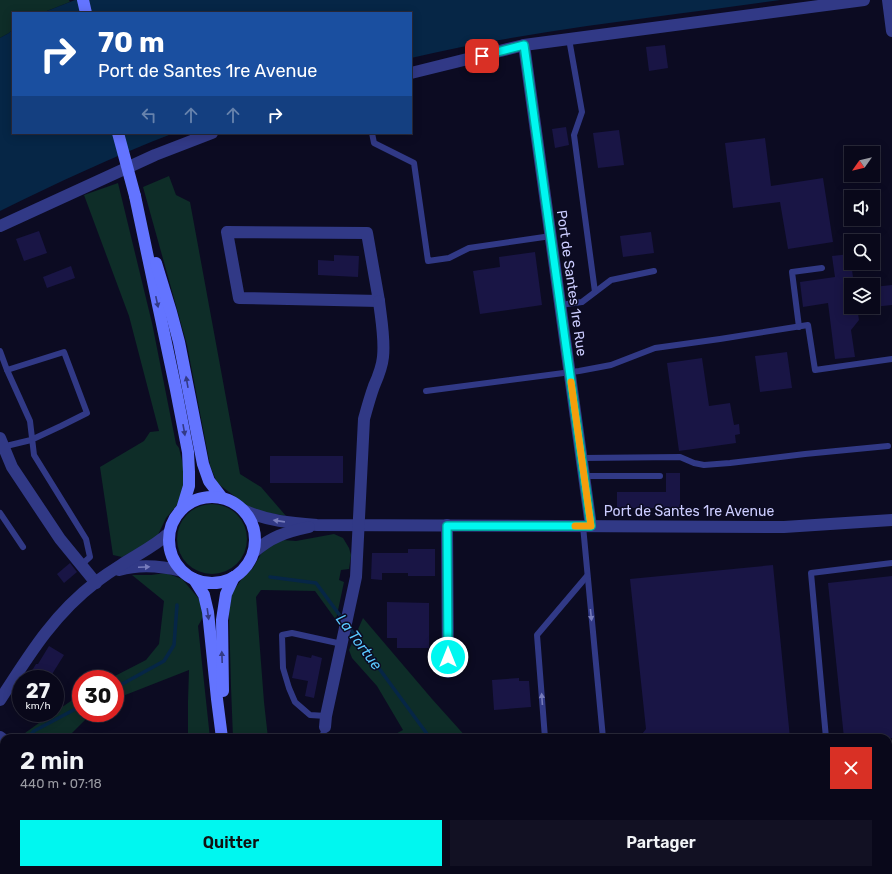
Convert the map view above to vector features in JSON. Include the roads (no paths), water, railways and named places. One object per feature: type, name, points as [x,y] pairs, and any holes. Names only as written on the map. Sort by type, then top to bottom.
[{"type":"main road","points":[[83,0],[86,12]]},
{"type":"main road","points":[[118,134],[135,196],[174,324],[185,369],[204,470],[212,486],[222,498]]},
{"type":"main road","points":[[135,196],[188,452],[189,486],[182,509]]},
{"type":"main road","points":[[222,734],[222,620],[226,594],[234,577],[245,566],[253,553],[255,541],[254,530],[250,520],[243,510],[222,498],[210,497],[192,502],[182,509],[175,517],[171,527],[169,543],[171,554],[176,563],[182,571],[194,579],[204,582],[214,583],[234,577]]},
{"type":"main road","points":[[194,579],[204,595],[208,612],[221,734]]},
{"type":"street","points":[[412,73],[524,45],[864,0]]},
{"type":"street","points":[[888,0],[892,31]]},
{"type":"street","name":"Port de Santes 1re Rue","points":[[524,45],[582,458],[587,526]]},
{"type":"street","points":[[0,226],[155,155],[209,134]]},
{"type":"street","points":[[325,730],[356,577],[364,419],[383,358],[383,331],[367,233],[226,232],[239,298],[378,301]]},
{"type":"street","points":[[1,444],[12,467],[60,539],[96,583]]},
{"type":"street","points":[[243,510],[272,520],[317,525]]},
{"type":"street","name":"Port de Santes 1re Avenue","points":[[317,525],[784,527],[892,520]]},
{"type":"street","points":[[253,553],[260,546],[275,537],[317,525]]},
{"type":"street","points":[[447,526],[448,672]]},
{"type":"street","points":[[0,700],[36,644],[64,611],[81,595],[120,565],[156,544],[170,533]]},
{"type":"street","points":[[107,575],[124,568],[136,567],[157,566],[182,571]]},
{"type":"lane","points":[[569,39],[582,112],[574,135],[595,292]]},
{"type":"lane","points":[[372,134],[374,142],[414,163],[428,261],[449,258],[469,248],[551,236]]},
{"type":"lane","points":[[799,326],[792,272],[822,268]]},
{"type":"lane","points":[[560,305],[582,302],[611,280],[654,271]]},
{"type":"lane","points":[[426,391],[570,372],[611,365],[655,348],[720,340],[808,325],[815,370],[892,360]]},
{"type":"lane","points":[[0,351],[30,421],[31,440],[34,455],[86,539],[90,557],[81,564]]},
{"type":"lane","points":[[1,444],[31,440],[87,412],[64,352],[7,370]]},
{"type":"lane","points":[[582,458],[680,457],[704,465],[888,446]]},
{"type":"lane","points":[[584,476],[660,476]]},
{"type":"lane","points":[[0,513],[23,547]]},
{"type":"lane","points":[[587,526],[587,576],[603,734]]},
{"type":"lane","points":[[826,734],[811,572],[892,563]]},
{"type":"lane","points":[[545,734],[537,635],[587,576]]},
{"type":"lane","points":[[325,730],[295,702],[283,668],[282,635],[292,633],[343,639]]},
{"type":"water","points":[[75,0],[780,0],[587,26],[477,44],[412,58],[412,12],[45,12]]},
{"type":"water","points":[[12,30],[12,134],[172,134],[86,170],[0,211],[0,38]]},
{"type":"waterway","name":"La Tortue","points":[[270,577],[316,583],[344,621]]},
{"type":"waterway","name":"La Tortue","points":[[124,683],[164,661],[174,645],[177,605]]},
{"type":"waterway","name":"La Tortue","points":[[348,626],[427,734]]},
{"type":"waterway","name":"La Tortue","points":[[31,734],[34,731],[72,711]]}]
